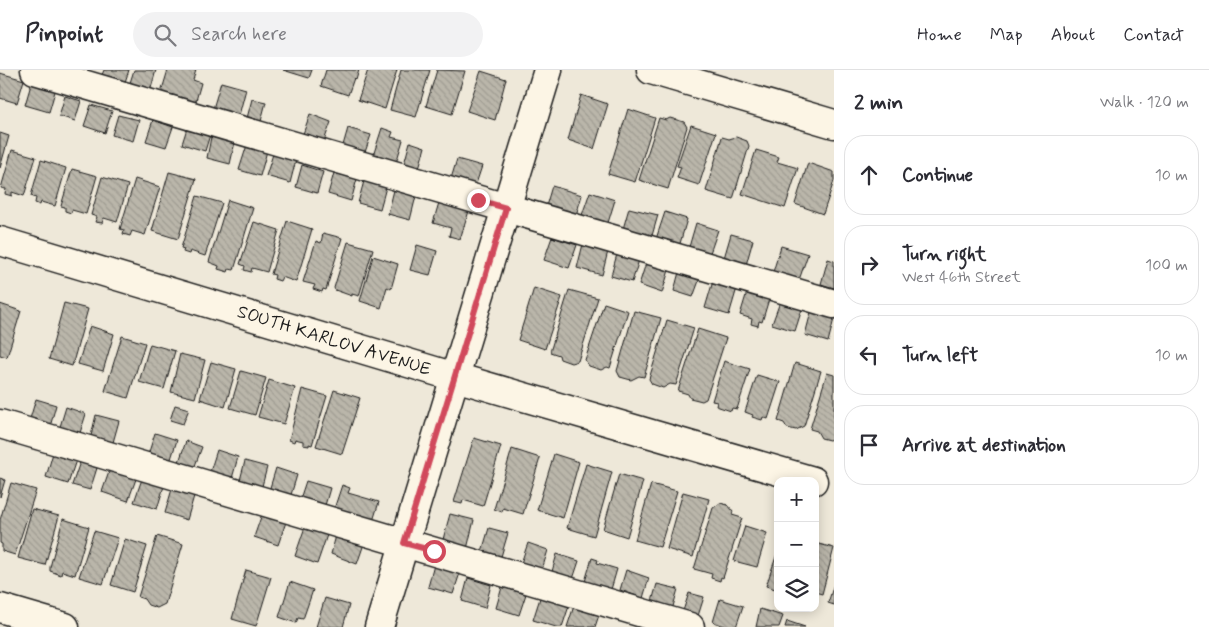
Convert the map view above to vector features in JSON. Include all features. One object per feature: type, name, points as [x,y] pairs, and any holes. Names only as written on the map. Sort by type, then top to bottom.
[{"type":"street","points":[[35,70],[834,304]]},
{"type":"street","points":[[379,627],[548,70]]},
{"type":"street","points":[[651,70],[834,124]]},
{"type":"street","name":"SOUTH KARLOV AVENUE","points":[[0,241],[455,377],[800,477]]},
{"type":"street","points":[[0,424],[690,627]]},
{"type":"street","name":"SOUTH KARLOV AVENUE","points":[[819,482],[834,487]]},
{"type":"street","points":[[0,608],[65,627]]},
{"type":"building","points":[[104,70],[129,70],[125,82],[102,75]]},
{"type":"building","points":[[134,70],[156,70],[150,92],[129,86]]},
{"type":"building","points":[[168,70],[196,70],[193,80],[201,83],[195,104],[161,93]]},
{"type":"building","points":[[283,70],[312,70],[309,78]]},
{"type":"building","points":[[326,70],[359,70],[348,95],[321,86]]},
{"type":"building","points":[[368,70],[397,70],[385,109],[358,100]]},
{"type":"building","points":[[401,70],[430,70],[416,117],[390,110]]},
{"type":"building","points":[[437,70],[465,71],[452,114],[426,106]]},
{"type":"building","points":[[481,71],[506,79],[495,120],[467,111]]},
{"type":"building","points":[[0,73],[24,80],[17,103],[0,98]]},
{"type":"building","points":[[32,81],[56,88],[49,112],[25,105]]},
{"type":"building","points":[[221,82],[246,89],[238,119],[212,112]]},
{"type":"building","points":[[581,95],[608,104],[594,149],[568,140]]},
{"type":"building","points":[[65,96],[81,101],[75,121],[59,116]]},
{"type":"building","points":[[252,99],[266,102],[260,125],[246,122]]},
{"type":"building","points":[[91,105],[112,111],[105,133],[84,126]]},
{"type":"building","points":[[628,109],[655,118],[635,182],[608,174]]},
{"type":"building","points":[[310,114],[331,122],[324,141],[303,134]]},
{"type":"building","points":[[118,115],[139,120],[133,141],[112,135]]},
{"type":"building","points":[[659,118],[666,120],[670,118],[684,122],[687,127],[668,189],[639,180]]},
{"type":"building","points":[[153,120],[173,127],[166,147],[146,141]]},
{"type":"building","points":[[189,122],[212,128],[205,151],[182,144]]},
{"type":"building","points":[[691,125],[716,133],[699,185],[677,178],[681,167],[677,166]]},
{"type":"building","points":[[348,128],[371,135],[364,155],[342,149]]},
{"type":"building","points":[[382,128],[393,132],[391,137],[403,140],[396,163],[373,156]]},
{"type":"building","points":[[0,133],[9,136],[0,168]]},
{"type":"building","points":[[211,137],[235,142],[230,164],[207,158]]},
{"type":"building","points":[[722,137],[729,139],[736,137],[747,141],[749,146],[733,199],[706,191]]},
{"type":"building","points":[[410,142],[425,147],[419,168],[404,164]]},
{"type":"building","points":[[247,145],[267,151],[260,176],[239,170]]},
{"type":"building","points":[[12,150],[36,157],[24,196],[12,192],[12,196],[5,194],[6,189],[1,188]]},
{"type":"building","points":[[756,150],[779,157],[777,162],[798,168],[785,208],[742,194]]},
{"type":"building","points":[[273,154],[296,160],[290,183],[266,176]]},
{"type":"building","points":[[457,159],[482,166],[474,190],[450,182]]},
{"type":"building","points":[[41,160],[66,168],[55,206],[41,202],[40,205],[35,203],[36,198],[31,196]]},
{"type":"building","points":[[808,163],[834,172],[834,181],[823,214],[795,204]]},
{"type":"building","points":[[302,165],[323,172],[317,193],[296,187]]},
{"type":"building","points":[[72,169],[97,176],[86,214],[72,210],[71,213],[65,211],[65,207],[61,206]]},
{"type":"building","points":[[169,172],[196,179],[178,239],[152,231]]},
{"type":"building","points":[[334,173],[357,179],[351,201],[328,194]]},
{"type":"building","points":[[102,177],[128,185],[117,222],[104,218],[102,223],[95,222],[97,217],[91,215]]},
{"type":"building","points":[[135,179],[160,187],[145,235],[132,231],[130,236],[123,234],[124,230],[120,229]]},
{"type":"building","points":[[364,181],[386,187],[380,209],[358,203]]},
{"type":"building","points":[[552,186],[582,195],[574,222],[544,213]]},
{"type":"building","points":[[394,190],[416,196],[410,220],[388,214]]},
{"type":"building","points":[[590,192],[615,200],[607,226],[581,218]]},
{"type":"building","points":[[197,196],[222,203],[205,256],[190,251],[189,254],[183,252],[184,249],[181,248]]},
{"type":"building","points":[[440,199],[470,208],[460,239],[449,236],[451,228],[433,223]]},
{"type":"building","points":[[228,200],[253,208],[234,270],[229,269],[228,272],[218,269],[219,266],[209,262]]},
{"type":"building","points":[[629,208],[658,215],[651,239],[623,229]]},
{"type":"building","points":[[665,212],[687,219],[679,247],[656,239]]},
{"type":"building","points":[[287,221],[312,229],[296,282],[282,277],[280,281],[274,279],[275,275],[271,274]]},
{"type":"building","points":[[254,222],[279,230],[267,272],[252,268],[251,272],[244,270],[245,266],[240,264]]},
{"type":"building","points":[[696,223],[718,230],[710,253],[689,247]]},
{"type":"building","points":[[323,233],[342,238],[326,290],[323,289],[322,292],[313,289],[315,285],[303,282],[316,241],[321,243]]},
{"type":"building","points":[[731,234],[753,240],[746,265],[724,258]]},
{"type":"building","points":[[552,237],[577,245],[569,268],[544,260]]},
{"type":"building","points":[[348,242],[373,249],[359,296],[352,294],[352,296],[334,288]]},
{"type":"building","points":[[583,244],[608,251],[602,275],[577,268]]},
{"type":"building","points":[[417,245],[437,251],[430,275],[410,270]]},
{"type":"building","points":[[781,246],[808,254],[799,280],[773,272]]},
{"type":"building","points":[[617,254],[639,260],[632,282],[611,276]]},
{"type":"building","points":[[373,256],[398,264],[391,289],[387,287],[381,308],[360,301]]},
{"type":"building","points":[[828,259],[834,261],[834,288],[821,284]]},
{"type":"building","points":[[646,263],[669,270],[662,293],[639,285]]},
{"type":"building","points":[[679,272],[700,278],[693,297],[674,291]]},
{"type":"building","points":[[713,281],[737,288],[729,315],[705,308]]},
{"type":"building","points":[[534,288],[562,297],[545,349],[518,340]]},
{"type":"building","points":[[569,290],[598,298],[578,361],[571,363],[560,359],[559,355],[550,352]]},
{"type":"building","points":[[747,292],[769,299],[762,322],[759,321],[758,326],[751,324],[752,319],[740,315]]},
{"type":"building","points":[[780,302],[802,309],[795,331],[772,324]]},
{"type":"building","points":[[64,303],[88,309],[72,366],[49,359]]},
{"type":"building","points":[[604,303],[628,311],[610,368],[607,367],[601,370],[589,366],[585,360]]},
{"type":"building","points":[[0,304],[21,311],[7,357],[0,355]]},
{"type":"building","points":[[634,311],[661,318],[644,377],[639,376],[631,380],[620,377],[617,371]]},
{"type":"building","points":[[811,312],[834,319],[828,342],[805,335]]},
{"type":"building","points":[[667,320],[694,328],[676,385],[670,384],[663,388],[652,384],[649,379]]},
{"type":"building","points":[[90,326],[114,334],[103,371],[78,364]]},
{"type":"building","points":[[698,329],[726,338],[706,399],[702,401],[690,398],[688,394],[678,391]]},
{"type":"building","points":[[122,336],[145,343],[128,398],[105,391]]},
{"type":"building","points":[[150,344],[175,351],[164,389],[139,382]]},
{"type":"building","points":[[180,354],[205,360],[195,398],[171,392]]},
{"type":"building","points":[[724,361],[750,369],[737,409],[732,408],[731,411],[716,406],[717,402],[712,401]]},
{"type":"building","points":[[211,362],[236,369],[225,407],[200,399]]},
{"type":"building","points":[[795,363],[821,371],[804,426],[796,430],[787,428],[784,423],[778,421]]},
{"type":"building","points":[[241,371],[266,378],[255,415],[230,408]]},
{"type":"building","points":[[827,373],[834,375],[834,438],[829,440],[821,438],[817,431],[810,429]]},
{"type":"building","points":[[757,375],[780,382],[768,419],[763,417],[762,420],[752,417],[753,415],[745,412]]},
{"type":"building","points":[[269,380],[295,388],[284,424],[258,417]]},
{"type":"building","points":[[302,389],[327,396],[312,445],[309,444],[309,446],[303,445],[303,441],[295,439],[294,442],[289,440]]},
{"type":"building","points":[[334,390],[360,398],[342,454],[316,446]]},
{"type":"building","points":[[36,399],[56,405],[50,427],[29,422]]},
{"type":"building","points":[[175,405],[189,409],[183,424],[170,420]]},
{"type":"building","points":[[66,407],[86,414],[79,436],[59,430]]},
{"type":"building","points":[[96,415],[119,421],[112,446],[90,440]]},
{"type":"building","points":[[155,433],[177,440],[170,462],[148,455]]},
{"type":"building","points":[[474,438],[501,446],[483,506],[463,500],[462,504],[454,502]]},
{"type":"building","points":[[186,441],[202,447],[193,471],[178,465]]},
{"type":"building","points":[[512,449],[540,458],[523,514],[503,508],[502,512],[494,509]]},
{"type":"building","points":[[217,450],[238,457],[231,482],[209,475]]},
{"type":"building","points":[[53,453],[76,460],[68,484],[46,477]]},
{"type":"building","points":[[554,454],[579,462],[563,518],[537,510]]},
{"type":"building","points":[[245,461],[267,467],[261,490],[239,484]]},
{"type":"building","points":[[80,462],[97,468],[90,490],[72,485]]},
{"type":"building","points":[[586,464],[612,472],[594,536],[567,528]]},
{"type":"building","points":[[276,468],[297,475],[290,498],[269,491]]},
{"type":"building","points":[[110,469],[136,479],[128,501],[102,492]]},
{"type":"building","points":[[619,474],[643,481],[627,537],[603,529]]},
{"type":"building","points":[[0,478],[5,480],[0,497]]},
{"type":"building","points":[[142,479],[164,486],[157,509],[134,502]]},
{"type":"building","points":[[306,481],[330,488],[324,509],[299,502]]},
{"type":"building","points":[[11,483],[36,490],[15,555],[2,551],[2,544],[0,543],[0,520]]},
{"type":"building","points":[[651,484],[677,491],[660,547],[635,540]]},
{"type":"building","points":[[342,485],[350,488],[348,493],[379,502],[373,521],[334,509]]},
{"type":"building","points":[[172,489],[194,496],[187,520],[165,513]]},
{"type":"building","points":[[683,492],[709,499],[693,557],[667,549]]},
{"type":"building","points":[[720,503],[728,505],[733,511],[732,515],[742,518],[723,578],[721,577],[720,581],[711,578],[712,574],[694,569],[713,508]]},
{"type":"building","points":[[32,509],[59,516],[45,565],[18,558]]},
{"type":"building","points":[[262,514],[286,522],[278,545],[254,537]]},
{"type":"building","points":[[450,514],[474,520],[467,549],[442,543]]},
{"type":"building","points":[[63,519],[89,527],[75,575],[62,571],[61,575],[50,571]]},
{"type":"building","points":[[745,526],[767,533],[757,567],[734,561]]},
{"type":"building","points":[[305,527],[327,535],[317,564],[295,556]]},
{"type":"building","points":[[489,528],[508,533],[500,560],[481,555]]},
{"type":"building","points":[[94,531],[118,538],[103,584],[79,577]]},
{"type":"building","points":[[337,532],[365,541],[357,564],[331,554]]},
{"type":"building","points":[[157,536],[183,544],[165,604],[157,608],[148,605],[144,599],[138,597]]},
{"type":"building","points":[[125,539],[147,546],[133,592],[111,585]]},
{"type":"building","points":[[528,543],[548,550],[541,573],[520,566]]},
{"type":"building","points":[[819,544],[834,548],[822,594],[819,593]]},
{"type":"building","points":[[557,554],[579,561],[572,582],[551,575]]},
{"type":"building","points":[[592,558],[598,560],[597,563],[617,569],[610,593],[584,585]]},
{"type":"building","points":[[774,563],[774,589],[766,586]]},
{"type":"building","points":[[434,565],[460,573],[453,594],[428,587]]},
{"type":"building","points":[[246,570],[271,577],[256,626],[232,619]]},
{"type":"building","points":[[626,570],[649,578],[643,598],[620,590]]},
{"type":"building","points":[[468,578],[491,585],[485,608],[462,601]]},
{"type":"building","points":[[290,582],[313,590],[303,619],[298,618],[296,623],[279,617]]},
{"type":"building","points":[[657,584],[678,589],[672,610],[651,605]]},
{"type":"building","points":[[834,584],[834,605],[828,603]]},
{"type":"building","points":[[502,587],[526,594],[519,615],[496,608]]},
{"type":"building","points":[[689,593],[704,597],[697,619],[682,614]]},
{"type":"building","points":[[325,598],[349,605],[343,627],[316,627]]},
{"type":"building","points":[[540,598],[569,606],[562,627],[533,620]]},
{"type":"building","points":[[720,599],[743,606],[736,627],[728,627],[713,622]]},
{"type":"building","points":[[574,606],[599,615],[595,627],[567,627]]},
{"type":"building","points":[[760,609],[783,616],[779,627],[756,627]]},
{"type":"building","points":[[787,621],[805,627],[785,627]]},
{"type":"route","points":[[434,551],[404,543],[506,208],[478,200]]}]
